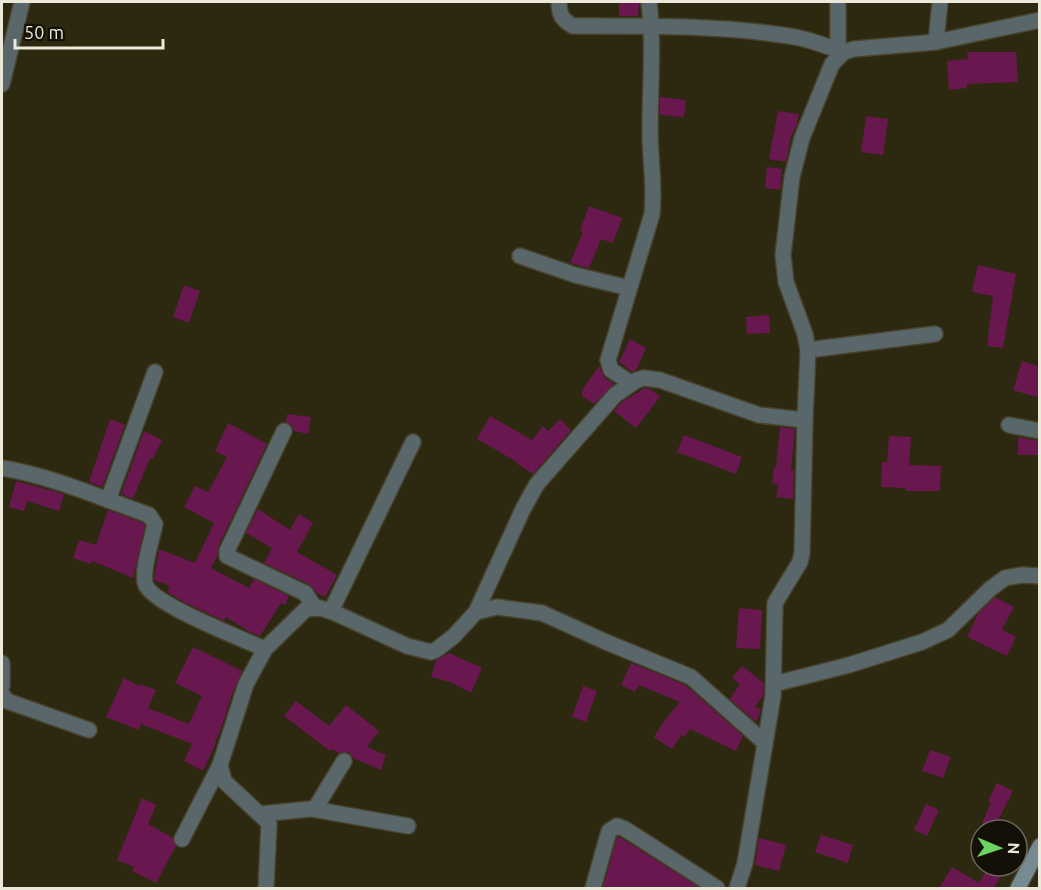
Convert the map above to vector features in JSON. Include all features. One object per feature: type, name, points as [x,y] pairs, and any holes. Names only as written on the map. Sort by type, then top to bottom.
[{"type":"main road","points":[[1018,888],[1040,846]]},
{"type":"street","points":[[2,84],[22,2]]},
{"type":"street","points":[[559,2],[563,20],[573,26],[652,26],[796,37],[841,51],[936,42],[1040,20]]},
{"type":"street","points":[[631,383],[611,369],[608,360],[652,214],[650,130],[652,26],[649,2]]},
{"type":"street","points":[[737,888],[746,863],[774,684],[775,601],[800,562],[802,553],[808,350],[805,334],[786,282],[783,255],[792,177],[802,138],[826,75],[841,51],[838,2]]},
{"type":"street","points":[[936,42],[940,2]]},
{"type":"street","points":[[520,256],[575,275],[629,288]]},
{"type":"street","points":[[808,350],[935,334]]},
{"type":"street","points":[[108,500],[155,372]]},
{"type":"street","points":[[284,431],[227,556],[305,593],[323,610],[407,646],[431,652],[454,636],[476,612],[523,508],[537,484],[615,395],[631,383],[644,378],[660,380],[759,415],[805,420]]},
{"type":"street","points":[[1009,425],[1040,431]]},
{"type":"street","points":[[323,610],[413,442]]},
{"type":"street","points":[[2,468],[26,473],[149,515],[154,520],[145,584],[149,591],[184,612],[265,649]]},
{"type":"street","points":[[774,684],[849,665],[922,642],[957,623],[990,589],[1005,578],[1022,575],[1040,576]]},
{"type":"street","points":[[476,612],[497,608],[542,613],[681,672],[698,683],[765,743]]},
{"type":"street","points":[[182,839],[220,765],[246,684],[265,649],[303,611],[323,610]]},
{"type":"street","points":[[2,663],[2,686]]},
{"type":"street","points":[[2,694],[7,701],[89,730]]},
{"type":"street","points":[[312,808],[318,804],[344,761]]},
{"type":"street","points":[[220,765],[224,781],[268,820],[270,826],[267,888]]},
{"type":"street","points":[[261,814],[312,808],[408,826]]},
{"type":"street","points":[[594,888],[609,831],[620,826],[717,888]]},
{"type":"building","points":[[619,2],[639,3],[638,16],[619,16]]},
{"type":"building","points":[[967,52],[1016,52],[1018,82],[967,84],[967,88],[949,90],[947,61],[968,59]]},
{"type":"building","points":[[660,97],[686,100],[684,117],[660,115]]},
{"type":"building","points":[[778,111],[799,114],[791,136],[786,162],[769,159]]},
{"type":"building","points":[[866,116],[888,119],[883,155],[861,152]]},
{"type":"building","points":[[767,167],[782,169],[780,190],[765,188]]},
{"type":"building","points":[[589,206],[622,218],[613,243],[601,239],[589,268],[570,263],[583,232],[580,231]]},
{"type":"building","points":[[978,265],[1016,274],[1003,348],[987,346],[993,296],[972,292]]},
{"type":"building","points":[[184,285],[200,291],[189,323],[173,317]]},
{"type":"building","points":[[769,315],[770,333],[747,334],[746,317]]},
{"type":"building","points":[[630,339],[646,348],[636,370],[632,372],[619,362]]},
{"type":"building","points":[[1022,361],[1040,367],[1040,398],[1013,390]]},
{"type":"building","points":[[599,366],[605,378],[614,384],[594,404],[582,396],[582,390]]},
{"type":"building","points":[[645,388],[660,397],[636,428],[614,411],[622,402]]},
{"type":"building","points":[[287,414],[311,417],[308,434],[294,431],[292,425],[286,422]]},
{"type":"building","points":[[490,416],[532,440],[543,426],[548,431],[560,419],[571,430],[533,474],[477,439]]},
{"type":"building","points":[[110,419],[125,425],[102,487],[89,482]]},
{"type":"building","points":[[228,423],[267,444],[218,547],[217,557],[211,568],[249,588],[254,579],[289,596],[285,605],[281,603],[260,636],[226,617],[224,621],[184,602],[167,592],[170,586],[154,580],[159,549],[195,563],[214,523],[184,507],[195,486],[208,492],[227,457],[215,451]]},
{"type":"building","points":[[780,427],[795,429],[791,470],[794,470],[793,499],[776,497],[778,484],[772,483]]},
{"type":"building","points":[[144,431],[162,440],[153,459],[150,458],[133,499],[121,494]]},
{"type":"building","points":[[684,435],[742,457],[736,474],[677,452]]},
{"type":"building","points":[[889,436],[911,437],[909,465],[941,466],[940,491],[906,491],[906,488],[881,487],[882,462],[887,462]]},
{"type":"building","points":[[1018,437],[1040,441],[1040,455],[1018,455]]},
{"type":"building","points":[[16,481],[64,494],[59,511],[27,501],[24,511],[9,507]]},
{"type":"building","points":[[258,509],[290,530],[299,514],[313,523],[297,552],[337,575],[325,597],[317,593],[309,584],[264,563],[272,548],[246,533]]},
{"type":"building","points":[[108,510],[143,523],[145,526],[133,578],[92,561],[91,564],[73,558],[79,540],[96,545]]},
{"type":"building","points":[[995,597],[1014,607],[1002,630],[1016,637],[1007,656],[967,637],[978,614]]},
{"type":"building","points":[[739,608],[762,610],[760,649],[736,648]]},
{"type":"building","points":[[193,647],[242,671],[216,743],[203,771],[184,761],[192,744],[141,724],[139,730],[106,717],[124,678],[139,686],[140,684],[156,690],[148,708],[189,724],[202,696],[175,683]]},
{"type":"building","points":[[449,653],[482,668],[471,693],[450,682],[431,677],[436,660]]},
{"type":"building","points":[[631,663],[683,684],[691,690],[743,736],[736,751],[690,729],[684,737],[682,735],[672,749],[654,737],[680,702],[639,685],[635,692],[621,685]]},
{"type":"building","points":[[742,666],[764,683],[763,696],[755,706],[761,710],[756,722],[730,699],[740,684],[732,678]]},
{"type":"building","points":[[583,686],[597,691],[586,722],[572,717]]},
{"type":"building","points":[[296,701],[329,726],[346,705],[379,731],[367,747],[386,755],[381,770],[353,758],[349,752],[339,753],[331,749],[330,751],[284,716]]},
{"type":"building","points":[[930,750],[951,757],[943,778],[922,771]]},
{"type":"building","points":[[997,783],[1013,791],[999,818],[984,818],[991,802],[988,801]]},
{"type":"building","points":[[142,798],[156,805],[148,824],[173,838],[176,846],[156,883],[132,871],[134,867],[117,860]]},
{"type":"building","points":[[926,804],[939,810],[927,836],[914,830]]},
{"type":"building","points":[[821,835],[853,845],[848,863],[815,852]]},
{"type":"building","points":[[617,837],[621,838],[700,888],[603,888]]},
{"type":"building","points":[[759,838],[786,845],[779,871],[755,865]]},
{"type":"building","points":[[952,867],[979,883],[982,878],[999,878],[994,888],[939,888]]}]
